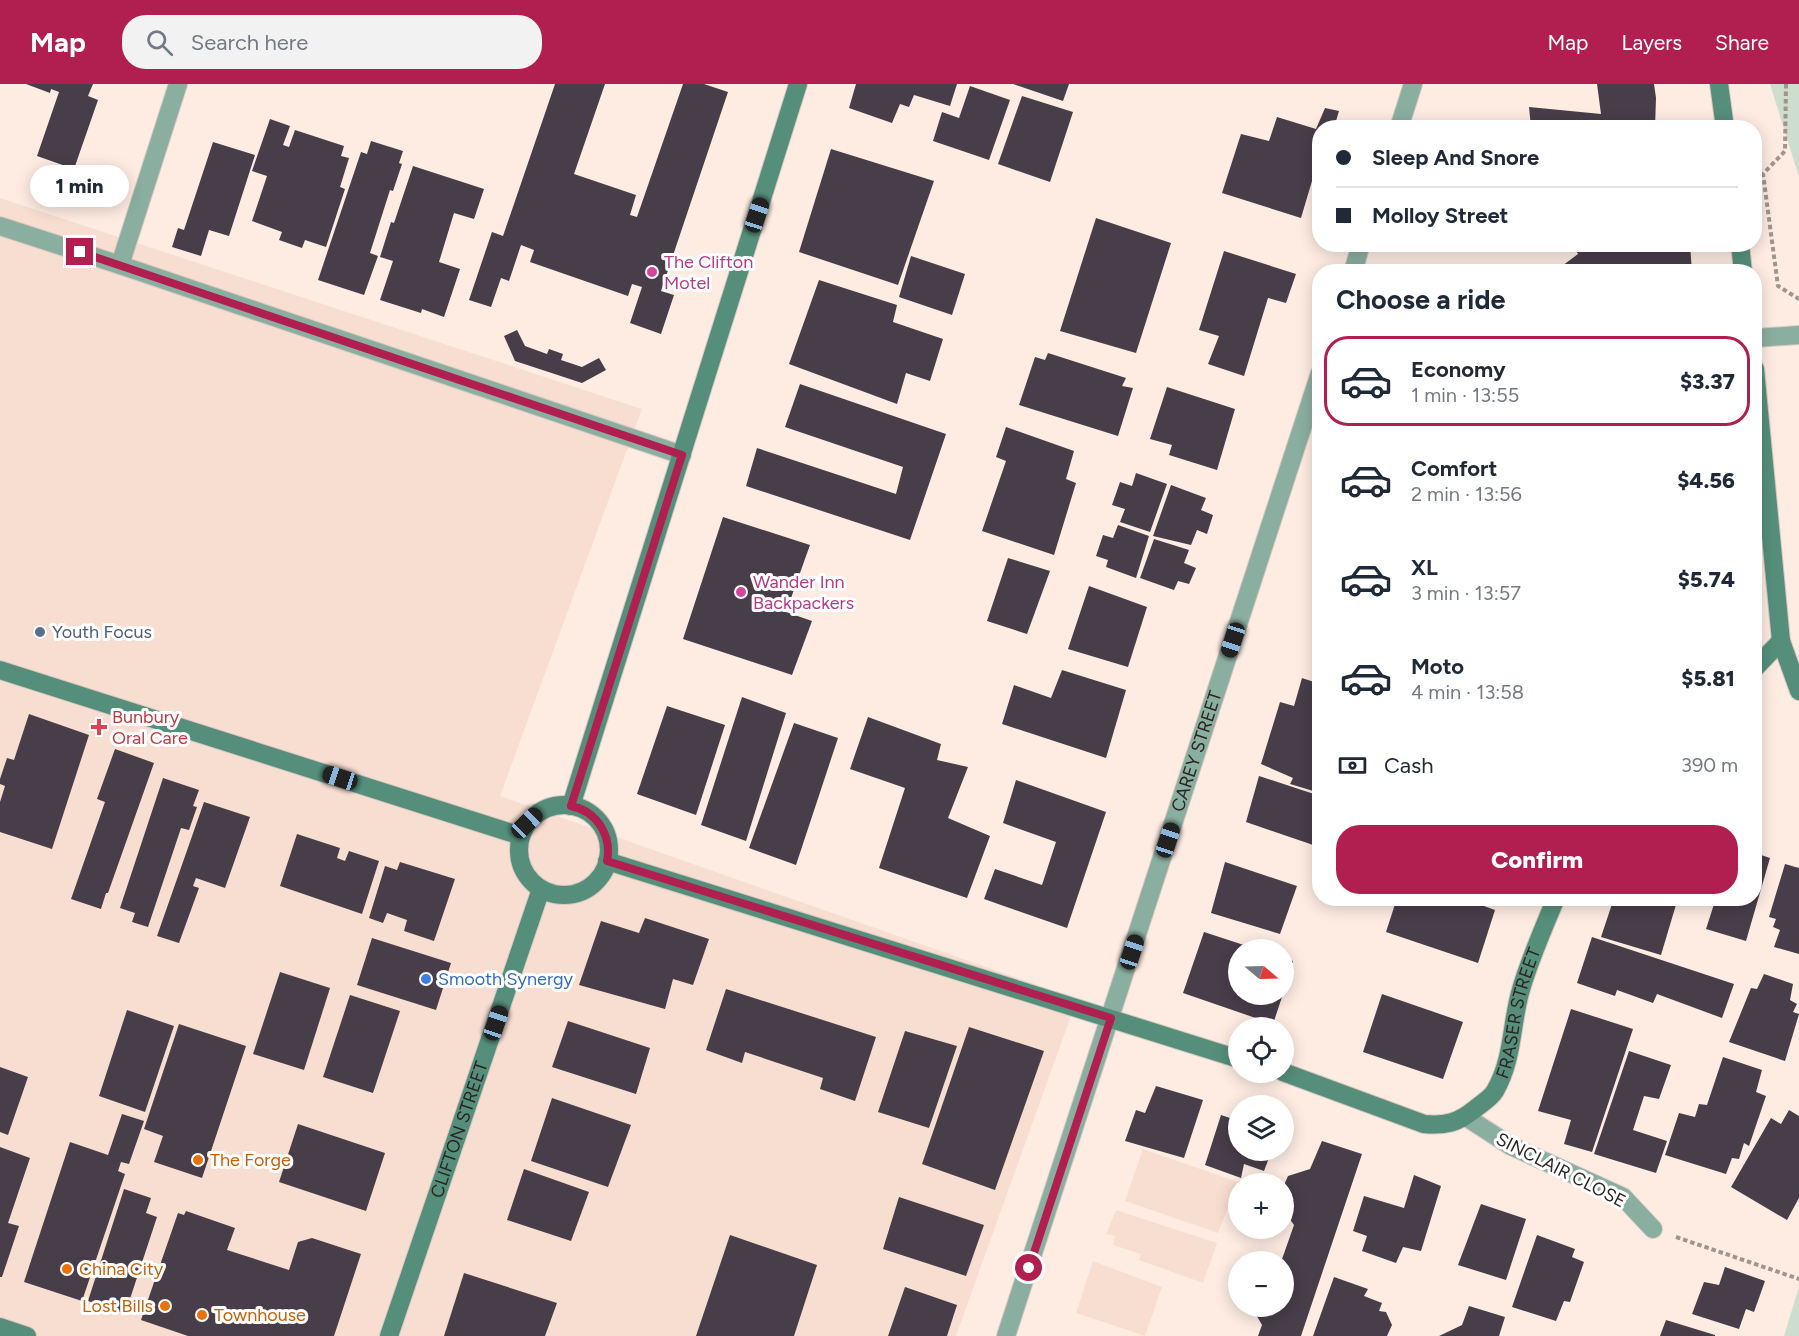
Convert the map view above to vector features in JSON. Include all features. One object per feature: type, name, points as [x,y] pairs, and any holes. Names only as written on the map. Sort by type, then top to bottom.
[{"type":"street","points":[[120,265],[178,84]]},
{"type":"street","points":[[571,806],[798,84]]},
{"type":"street","points":[[1402,120],[1413,84]]},
{"type":"street","points":[[1719,84],[1724,120]]},
{"type":"street","points":[[0,226],[682,455]]},
{"type":"street","points":[[1762,338],[1799,335]]},
{"type":"street","name":"CAREY STREET","points":[[1006,1336],[1312,398]]},
{"type":"street","points":[[1762,442],[1781,641],[1799,692]]},
{"type":"street","points":[[1762,661],[1781,641]]},
{"type":"street","points":[[0,670],[521,836]]},
{"type":"street","points":[[565,805],[579,808],[592,814],[601,825],[607,838],[609,853],[606,867],[598,880],[586,890],[571,894],[556,894],[541,889],[530,879],[522,866],[519,851],[521,836],[527,823],[538,813],[551,807],[565,805]]},
{"type":"street","points":[[607,861],[1228,1055]]},
{"type":"street","name":"CLIFTON STREET","points":[[388,1336],[541,889]]},
{"type":"street","name":"FRASER STREET","points":[[1466,1117],[1494,1092],[1505,1067],[1520,993],[1553,906]]},
{"type":"street","points":[[1294,1076],[1424,1124],[1442,1126],[1466,1117]]},
{"type":"street","name":"SINCLAIR CLOSE","points":[[1466,1117],[1510,1146],[1623,1197],[1653,1229]]},
{"type":"street","points":[[0,1327],[27,1336]]},
{"type":"path","points":[[1786,84],[1785,151],[1763,174],[1778,286],[1799,299]]},
{"type":"path","points":[[1653,1229],[1799,1279]]},
{"type":"shaded area","points":[[0,198],[642,409],[500,796],[1077,999],[956,1336],[0,1336]]},
{"type":"shaded area","points":[[1143,1149],[1228,1179],[1228,1208],[1218,1233],[1125,1201]]},
{"type":"shaded area","points":[[1116,1210],[1217,1243],[1203,1283],[1139,1260],[1141,1254],[1113,1245],[1115,1236],[1106,1234]]},
{"type":"shaded area","points":[[1093,1261],[1162,1287],[1145,1336],[1076,1313]]},
{"type":"green space","points":[[1770,84],[1799,84],[1799,177]]},
{"type":"green space","points":[[1799,1287],[1799,1336],[1784,1336]]},
{"type":"building","points":[[26,84],[93,84],[88,96],[98,100],[74,169],[37,156],[59,92],[51,89],[50,93]]},
{"type":"building","points":[[555,84],[605,84],[574,174],[636,195],[630,215],[637,217],[683,84],[704,84],[728,92],[661,291],[674,295],[661,334],[630,323],[642,287],[632,284],[628,296],[530,262],[534,250],[521,245],[509,281],[501,278],[491,307],[469,300],[492,232],[503,236]]},
{"type":"building","points":[[856,84],[957,84],[950,106],[914,95],[909,107],[900,104],[892,123],[849,108]]},
{"type":"building","points":[[1013,84],[1069,84],[1063,101]]},
{"type":"building","points":[[1597,84],[1654,84],[1655,120],[1530,120],[1529,107],[1601,114]]},
{"type":"building","points":[[970,86],[1010,100],[989,160],[933,141],[942,112],[959,118]]},
{"type":"building","points":[[1022,96],[1073,112],[1050,182],[998,164]]},
{"type":"building","points":[[1325,108],[1339,111],[1336,120],[1320,120]]},
{"type":"building","points":[[1277,117],[1312,128],[1312,181],[1301,218],[1222,193],[1241,134],[1269,141]]},
{"type":"building","points":[[270,119],[290,126],[283,145],[289,147],[295,130],[344,146],[341,156],[349,158],[340,187],[345,189],[326,247],[305,240],[302,248],[279,240],[282,232],[252,221],[267,176],[252,171]]},
{"type":"building","points":[[371,141],[403,151],[399,163],[402,164],[393,191],[390,190],[370,253],[378,256],[364,295],[318,280],[361,152],[367,154]]},
{"type":"building","points":[[213,142],[255,155],[229,236],[209,230],[201,256],[172,247],[178,228],[184,230]]},
{"type":"building","points":[[831,149],[934,181],[898,285],[799,252]]},
{"type":"building","points":[[413,166],[484,189],[474,219],[454,213],[439,262],[460,269],[444,317],[422,309],[421,313],[380,300],[393,261],[380,257]]},
{"type":"building","points":[[1096,218],[1171,243],[1136,353],[1060,331]]},
{"type":"building","points":[[1224,251],[1296,274],[1286,303],[1268,298],[1244,376],[1208,364],[1219,336],[1199,330]]},
{"type":"building","points":[[1577,252],[1691,252],[1691,264],[1565,264],[1578,254]]},
{"type":"building","points":[[911,256],[965,274],[952,315],[899,297]]},
{"type":"building","points":[[819,280],[897,305],[893,322],[943,339],[930,381],[906,373],[897,404],[789,364]]},
{"type":"building","points":[[517,330],[525,346],[547,354],[549,349],[563,354],[561,360],[582,367],[599,358],[606,370],[582,383],[515,361],[504,336]]},
{"type":"building","points":[[1048,353],[1126,378],[1122,386],[1133,388],[1118,436],[1019,405],[1035,357],[1045,360]]},
{"type":"building","points":[[800,384],[946,434],[910,540],[746,486],[757,448],[896,494],[903,467],[785,427]]},
{"type":"building","points":[[1167,387],[1235,409],[1217,470],[1169,455],[1172,445],[1150,439]]},
{"type":"building","points":[[1006,427],[1074,451],[1066,479],[1076,483],[1054,555],[982,531],[1006,461],[996,457]]},
{"type":"building","points":[[1136,473],[1167,484],[1150,532],[1120,522],[1125,509],[1112,505],[1120,482],[1132,486]]},
{"type":"building","points":[[1171,485],[1206,498],[1201,510],[1213,515],[1207,534],[1197,530],[1191,545],[1153,536]]},
{"type":"building","points":[[723,517],[810,545],[786,612],[812,621],[792,675],[683,639]]},
{"type":"building","points":[[1118,525],[1149,536],[1136,578],[1106,567],[1108,560],[1096,556],[1103,535],[1113,538]]},
{"type":"building","points":[[1154,539],[1189,550],[1184,563],[1196,568],[1189,584],[1178,581],[1174,590],[1140,578]]},
{"type":"building","points":[[1008,558],[1050,571],[1027,634],[987,621]]},
{"type":"building","points":[[1089,586],[1147,607],[1128,667],[1068,649]]},
{"type":"building","points":[[1062,670],[1126,690],[1106,758],[1002,724],[1014,685],[1051,698]]},
{"type":"building","points":[[1302,678],[1312,681],[1312,791],[1290,784],[1293,778],[1261,764],[1280,702],[1294,706]]},
{"type":"building","points":[[742,697],[786,713],[746,841],[701,825]]},
{"type":"building","points":[[667,706],[725,725],[696,815],[637,794]]},
{"type":"building","points":[[29,714],[89,735],[52,849],[0,832],[0,802],[5,786],[0,784],[0,779],[7,758],[14,760]]},
{"type":"building","points":[[868,717],[941,744],[937,760],[968,767],[948,818],[990,836],[967,898],[879,868],[905,788],[850,769]]},
{"type":"building","points":[[794,723],[838,738],[796,865],[749,848]]},
{"type":"building","points":[[115,749],[154,763],[101,909],[71,899],[105,802],[97,799]]},
{"type":"building","points":[[1259,776],[1312,793],[1312,845],[1246,822]]},
{"type":"building","points":[[163,778],[199,790],[193,806],[197,807],[189,830],[181,828],[148,927],[132,922],[135,913],[120,908]]},
{"type":"building","points":[[1016,780],[1106,812],[1067,928],[984,899],[995,869],[1042,885],[1056,842],[1003,823]]},
{"type":"building","points":[[204,802],[250,817],[225,888],[196,878],[193,886],[199,888],[179,943],[157,936]]},
{"type":"building","points":[[297,834],[340,848],[337,858],[345,861],[349,851],[379,861],[362,914],[280,886]]},
{"type":"building","points":[[1762,855],[1770,858],[1762,886]]},
{"type":"building","points":[[400,862],[455,879],[434,941],[404,931],[407,920],[387,913],[383,923],[369,918],[385,866],[397,870]]},
{"type":"building","points":[[1225,862],[1297,886],[1280,934],[1211,913]]},
{"type":"building","points":[[1785,864],[1799,868],[1799,954],[1774,947],[1780,930],[1773,927],[1776,919],[1769,917]]},
{"type":"building","points":[[1394,906],[1484,906],[1495,910],[1478,963],[1386,932]]},
{"type":"building","points":[[1611,906],[1676,906],[1661,955],[1601,937]]},
{"type":"building","points":[[1713,906],[1756,906],[1746,941],[1706,929]]},
{"type":"building","points":[[645,918],[709,939],[693,985],[673,979],[665,1009],[579,985],[601,921],[639,933]]},
{"type":"building","points":[[1204,932],[1228,940],[1228,1005],[1279,1005],[1275,1017],[1253,1017],[1183,993]]},
{"type":"building","points":[[1592,937],[1734,984],[1722,1018],[1657,994],[1653,1003],[1617,990],[1615,996],[1577,983]]},
{"type":"building","points":[[372,938],[451,963],[436,1010],[357,985]]},
{"type":"building","points":[[280,972],[330,988],[304,1070],[253,1054]]},
{"type":"building","points":[[1764,974],[1793,984],[1790,1000],[1797,1004],[1793,1012],[1799,1014],[1785,1061],[1729,1042],[1751,988],[1757,989]]},
{"type":"building","points":[[726,989],[876,1037],[855,1101],[820,1089],[823,1078],[745,1052],[742,1063],[706,1050]]},
{"type":"building","points":[[1382,994],[1463,1022],[1443,1079],[1363,1052]]},
{"type":"building","points":[[350,995],[400,1011],[373,1093],[323,1077]]},
{"type":"building","points":[[1571,1009],[1633,1029],[1592,1152],[1564,1144],[1571,1120],[1538,1111]]},
{"type":"building","points":[[127,1010],[174,1026],[145,1112],[99,1096]]},
{"type":"building","points":[[568,1021],[650,1048],[636,1094],[552,1067]]},
{"type":"building","points":[[179,1024],[246,1046],[202,1178],[154,1162],[163,1136],[144,1129]]},
{"type":"building","points":[[969,1027],[1044,1051],[995,1190],[922,1164]]},
{"type":"building","points":[[905,1031],[957,1046],[929,1128],[878,1112]]},
{"type":"building","points":[[1629,1051],[1671,1065],[1659,1099],[1644,1096],[1633,1130],[1667,1141],[1656,1173],[1594,1154]]},
{"type":"building","points":[[1723,1057],[1762,1070],[1756,1092],[1766,1096],[1749,1146],[1744,1143],[1739,1159],[1732,1158],[1726,1174],[1665,1155],[1679,1113],[1695,1117],[1699,1104],[1707,1105]]},
{"type":"building","points":[[0,1067],[28,1077],[8,1135],[0,1132]]},
{"type":"building","points":[[1156,1086],[1203,1100],[1184,1158],[1125,1141],[1136,1110],[1145,1113]]},
{"type":"building","points":[[552,1098],[631,1125],[608,1187],[531,1161]]},
{"type":"building","points":[[1789,1110],[1799,1116],[1799,1198],[1787,1220],[1731,1187],[1771,1118],[1781,1124]]},
{"type":"building","points":[[122,1114],[144,1121],[129,1164],[121,1162],[118,1171],[125,1174],[82,1301],[24,1282],[70,1142],[108,1155]]},
{"type":"building","points":[[1221,1115],[1228,1117],[1228,1161],[1268,1161],[1264,1171],[1244,1164],[1242,1173],[1228,1173],[1205,1165]]},
{"type":"building","points":[[298,1124],[385,1153],[366,1211],[279,1182]]},
{"type":"building","points":[[1322,1141],[1362,1154],[1301,1336],[1258,1336],[1262,1325],[1257,1317],[1294,1317],[1294,1251],[1285,1251],[1289,1239],[1294,1239],[1294,1174],[1310,1169]]},
{"type":"building","points":[[0,1147],[30,1158],[8,1223],[19,1226],[2,1277],[0,1277]]},
{"type":"building","points":[[524,1169],[589,1192],[571,1241],[507,1220]]},
{"type":"building","points":[[1414,1175],[1441,1186],[1421,1251],[1403,1247],[1396,1263],[1362,1251],[1367,1236],[1353,1231],[1364,1196],[1404,1208]]},
{"type":"building","points":[[124,1189],[151,1198],[146,1213],[157,1217],[125,1314],[88,1301]]},
{"type":"building","points":[[899,1197],[984,1225],[966,1276],[883,1249]]},
{"type":"building","points":[[1481,1204],[1526,1219],[1506,1280],[1458,1265]]},
{"type":"building","points":[[186,1211],[235,1228],[227,1250],[289,1270],[298,1242],[312,1238],[361,1254],[334,1336],[188,1336],[141,1320],[178,1213],[184,1215]]},
{"type":"building","points":[[730,1235],[817,1265],[794,1336],[696,1336]]},
{"type":"building","points":[[1537,1235],[1575,1249],[1572,1257],[1584,1262],[1570,1302],[1564,1301],[1556,1321],[1512,1307]]},
{"type":"building","points":[[1725,1267],[1765,1281],[1754,1312],[1746,1309],[1739,1329],[1692,1314],[1704,1282],[1719,1285]]},
{"type":"building","points":[[464,1273],[557,1303],[545,1336],[444,1336]]},
{"type":"building","points":[[1334,1277],[1368,1289],[1364,1296],[1382,1303],[1379,1311],[1386,1312],[1392,1325],[1387,1336],[1313,1336]]},
{"type":"building","points":[[905,1287],[957,1305],[947,1336],[888,1336]]},
{"type":"building","points":[[1469,1306],[1505,1317],[1499,1336],[1439,1336],[1462,1325]]},
{"type":"building","points":[[1666,1320],[1715,1335],[1715,1336],[1660,1336]]},
{"type":"place","name":"The Clifton Motel","points":[[652,272]]},
{"type":"place","name":"Wander Inn Backpackers","points":[[741,592]]},
{"type":"place","name":"Youth Focus","points":[[40,632]]},
{"type":"place","name":"Bunbury Oral Care","points":[[99,727]]},
{"type":"place","name":"Smooth Synergy","points":[[426,979]]},
{"type":"place","name":"The Forge","points":[[198,1160]]},
{"type":"place","name":"China City","points":[[67,1269]]},
{"type":"place","name":"Lost Bills","points":[[165,1306]]},
{"type":"place","name":"Townhouse","points":[[202,1315]]},
{"type":"route","points":[[80,252],[682,455],[571,806],[592,814],[601,825],[607,838],[609,853],[607,861],[1111,1018],[1029,1268]]}]
